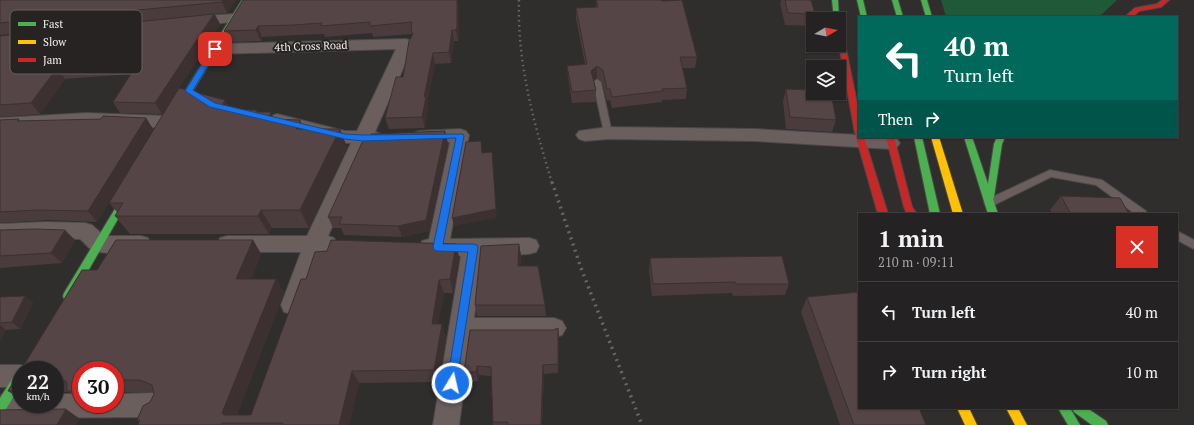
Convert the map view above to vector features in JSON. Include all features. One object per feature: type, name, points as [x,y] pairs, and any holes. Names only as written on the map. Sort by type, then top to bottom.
[{"type":"main road","points":[[167,125],[195,94],[215,49],[245,0]]},
{"type":"main road","points":[[835,0],[836,12]]},
{"type":"main road","points":[[860,0],[864,16]]},
{"type":"main road","points":[[895,0],[900,16]]},
{"type":"main road","points":[[924,0],[929,16]]},
{"type":"main road","points":[[1129,16],[1138,4],[1163,3]]},
{"type":"main road","points":[[843,52],[858,127]]},
{"type":"main road","points":[[860,138],[883,213]]},
{"type":"main road","points":[[918,138],[935,213]]},
{"type":"main road","points":[[935,138],[958,213]]},
{"type":"main road","points":[[968,138],[993,213]]},
{"type":"main road","points":[[989,203],[998,144],[1001,138]]},
{"type":"main road","points":[[891,140],[908,206],[912,213]]},
{"type":"main road","points":[[64,304],[134,183]]},
{"type":"main road","points":[[0,408],[12,381]]},
{"type":"main road","points":[[963,409],[971,425]]},
{"type":"main road","points":[[1013,409],[1021,425]]},
{"type":"main road","points":[[1065,409],[1074,425]]},
{"type":"main road","points":[[1079,409],[1102,425]]},
{"type":"street","points":[[179,23],[233,18]]},
{"type":"street","name":"4th Cross Road","points":[[215,49],[406,44],[363,138]]},
{"type":"street","points":[[264,117],[345,137],[460,136],[438,247]]},
{"type":"street","points":[[0,124],[86,119],[167,125]]},
{"type":"street","points":[[585,135],[608,133],[858,137]]},
{"type":"street","points":[[285,324],[314,244],[363,138]]},
{"type":"street","points":[[870,138],[891,140]]},
{"type":"street","points":[[0,232],[46,230],[85,231],[99,244],[163,244]]},
{"type":"street","points":[[211,244],[345,245]]},
{"type":"street","points":[[407,246],[473,248],[529,246]]},
{"type":"street","points":[[446,425],[473,248]]},
{"type":"street","points":[[461,328],[554,328]]},
{"type":"street","points":[[0,408],[153,405]]},
{"type":"lane","points":[[597,82],[608,133]]},
{"type":"lane","points":[[989,203],[1050,173],[1099,182],[1141,213]]},
{"type":"lane","points":[[1178,236],[1194,245]]},
{"type":"green space","points":[[941,0],[1117,0],[1100,16],[946,16]]},
{"type":"building","points":[[0,0],[223,0],[222,2],[137,10],[10,10],[10,22],[0,23]]},
{"type":"building","points":[[243,0],[457,0],[457,27],[456,30],[452,30],[449,52],[433,53],[424,97],[426,97],[422,117],[385,118],[396,77],[403,77],[409,41],[413,34],[411,30],[412,22],[370,26],[370,22],[321,26],[322,23],[258,26],[256,30],[224,31]]},
{"type":"building","points":[[596,0],[682,0],[697,57],[680,57],[687,88],[662,89],[663,91],[612,97],[610,89],[607,89],[603,70],[597,66],[591,71],[596,90],[572,92],[567,66],[587,64],[576,8],[598,7]]},
{"type":"building","points":[[785,0],[811,0],[814,12],[806,12],[806,14],[788,13]]},
{"type":"building","points":[[214,14],[155,103],[113,102],[131,74],[142,74],[142,21]]},
{"type":"building","points":[[10,35],[10,74],[53,74],[31,103],[0,105],[0,36]]},
{"type":"building","points":[[179,88],[225,100],[221,107],[232,107],[230,110],[257,110],[256,112],[271,112],[268,119],[300,120],[296,129],[340,129],[300,210],[261,210],[258,216],[115,216],[123,203],[109,203]]},
{"type":"building","points":[[786,89],[806,90],[806,100],[832,100],[836,120],[790,117]]},
{"type":"building","points":[[103,116],[146,118],[88,211],[37,210],[0,212],[0,120],[101,119]]},
{"type":"building","points":[[445,131],[426,220],[398,226],[339,224],[342,217],[328,217],[365,136],[371,136],[371,134]]},
{"type":"building","points":[[481,141],[482,153],[492,152],[496,209],[452,218],[466,142]]},
{"type":"building","points":[[1061,196],[1120,198],[1128,213],[1070,213]]},
{"type":"building","points":[[0,230],[65,230],[51,253],[0,256]]},
{"type":"building","points":[[116,240],[253,240],[236,279],[276,279],[222,413],[224,415],[251,415],[301,279],[306,279],[315,252],[327,251],[331,240],[456,244],[450,279],[439,280],[432,324],[442,324],[434,370],[352,371],[339,425],[222,423],[221,425],[138,425],[140,420],[137,420],[143,406],[150,402],[154,394],[152,385],[140,380],[124,380],[124,361],[72,361],[72,391],[67,391],[67,382],[64,381],[64,361],[26,361],[82,270],[97,270]]},
{"type":"building","points":[[519,244],[518,266],[538,266],[545,305],[475,305],[481,246]]},
{"type":"building","points":[[782,256],[789,284],[736,284],[735,282],[653,284],[650,258]]},
{"type":"building","points":[[858,292],[858,409],[919,409],[926,425],[854,425],[807,297]]},
{"type":"building","points":[[25,296],[12,322],[0,323],[0,297]]},
{"type":"building","points":[[558,328],[558,364],[543,365],[541,425],[508,425],[508,422],[493,422],[491,367],[477,366],[476,372],[464,372],[470,330],[553,330]]},
{"type":"building","points":[[12,384],[12,391],[8,391]]},
{"type":"building","points":[[0,410],[12,410],[12,413],[64,413],[57,425],[0,425]]},
{"type":"railway","points":[[519,0],[521,47],[528,93],[552,183]]},
{"type":"railway","points":[[552,182],[581,268],[642,425]]},
{"type":"traffic: fast","points":[[174,115],[245,0]]},
{"type":"traffic: fast","points":[[835,0],[836,12]]},
{"type":"traffic: fast","points":[[860,0],[864,16]]},
{"type":"traffic: fast","points":[[895,0],[900,16]]},
{"type":"traffic: fast","points":[[924,0],[929,16]]},
{"type":"traffic: fast","points":[[918,138],[935,213]]},
{"type":"traffic: fast","points":[[968,138],[993,213]]},
{"type":"traffic: fast","points":[[990,197],[998,144],[1001,138]]},
{"type":"traffic: fast","points":[[68,296],[130,191]]},
{"type":"traffic: fast","points":[[0,408],[12,389]]},
{"type":"traffic: fast","points":[[1065,409],[1074,425]]},
{"type":"traffic: fast","points":[[1079,409],[1102,425]]},
{"type":"traffic: slow","points":[[935,138],[958,213]]},
{"type":"traffic: slow","points":[[963,409],[971,425]]},
{"type":"traffic: slow","points":[[1013,409],[1021,425]]},
{"type":"traffic: jam","points":[[1129,16],[1137,9],[1159,6],[1166,0]]},
{"type":"traffic: jam","points":[[843,52],[858,128]]},
{"type":"traffic: jam","points":[[860,138],[883,213]]},
{"type":"traffic: jam","points":[[890,138],[908,207],[911,213]]},
{"type":"route","points":[[215,49],[189,91],[213,105],[345,137],[460,136],[438,247],[473,248],[452,383]]}]
